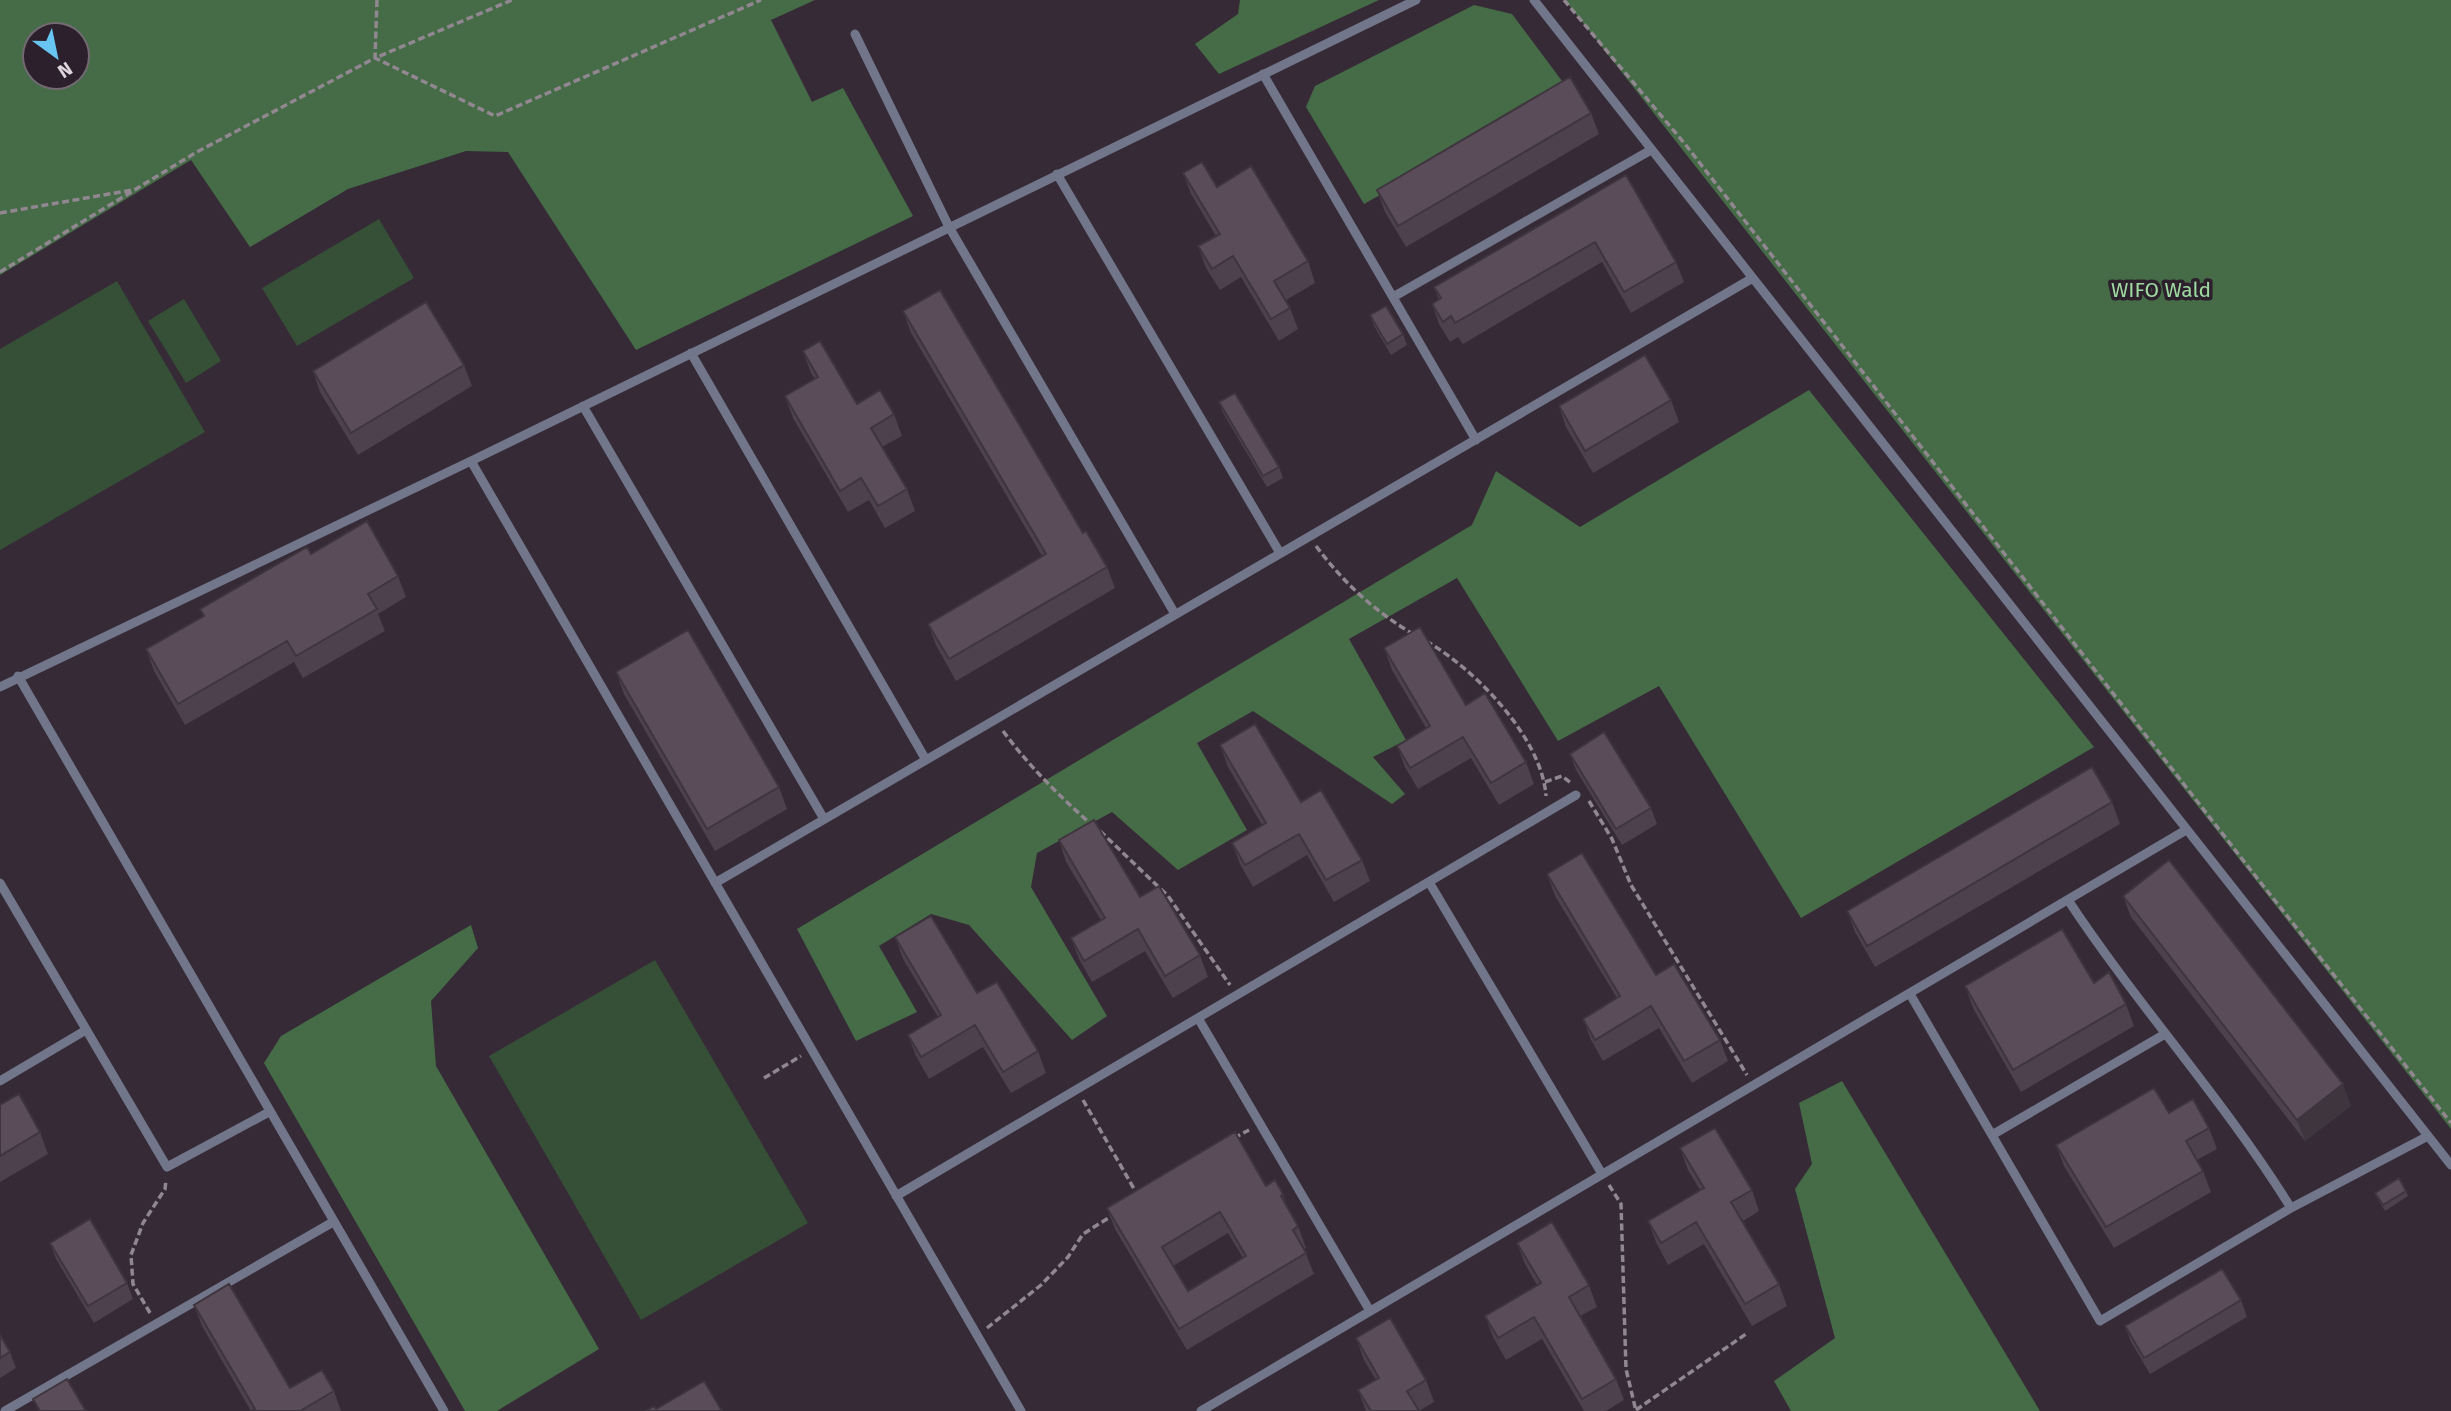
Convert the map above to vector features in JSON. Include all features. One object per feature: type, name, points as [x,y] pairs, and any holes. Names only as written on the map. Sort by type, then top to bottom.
[{"type":"lane","points":[[0,687],[471,461],[1416,0]]},
{"type":"lane","points":[[1534,0],[2451,1165]]},
{"type":"lane","points":[[855,34],[949,227],[1175,614]]},
{"type":"lane","points":[[1263,74],[1476,440]]},
{"type":"lane","points":[[1393,298],[1651,150]]},
{"type":"lane","points":[[1057,174],[1280,553]]},
{"type":"lane","points":[[715,883],[1751,279]]},
{"type":"lane","points":[[691,354],[926,760]]},
{"type":"lane","points":[[583,406],[824,819]]},
{"type":"lane","points":[[471,461],[1021,1411]]},
{"type":"lane","points":[[19,676],[332,1222],[444,1411]]},
{"type":"lane","points":[[896,1196],[1578,793]]},
{"type":"lane","points":[[1201,1411],[2186,830]]},
{"type":"lane","points":[[1429,882],[1602,1174]]},
{"type":"lane","points":[[0,883],[167,1167],[269,1112]]},
{"type":"lane","points":[[2068,900],[2099,948],[2262,1161],[2291,1208]]},
{"type":"lane","points":[[1910,994],[2100,1321],[2291,1208],[2428,1136]]},
{"type":"lane","points":[[1198,1018],[1370,1311]]},
{"type":"lane","points":[[0,1081],[86,1030]]},
{"type":"lane","points":[[1992,1135],[2165,1034]]},
{"type":"lane","points":[[5,1411],[332,1222]]},
{"type":"path","points":[[375,58],[377,0]]},
{"type":"path","points":[[0,272],[195,153],[375,58],[512,0]]},
{"type":"path","points":[[375,58],[495,116],[761,0]]},
{"type":"path","points":[[1564,0],[1685,144],[2451,1123]]},
{"type":"path","points":[[0,214],[135,190]]},
{"type":"path","points":[[1309,537],[1335,571],[1364,601],[1409,632],[1442,650],[1474,678],[1512,719],[1538,760],[1545,782],[1547,812]]},
{"type":"path","points":[[995,719],[1024,760],[1053,790],[1168,896],[1217,963],[1236,996]]},
{"type":"path","points":[[1545,782],[1562,776],[1578,793]]},
{"type":"path","points":[[1587,798],[1612,839],[1631,885],[1753,1086]]},
{"type":"path","points":[[764,1077],[811,1049]]},
{"type":"path","points":[[1076,1090],[1138,1197]]},
{"type":"path","points":[[1231,1139],[1261,1125]]},
{"type":"path","points":[[156,1324],[133,1284],[131,1255],[143,1223],[165,1189],[167,1167]]},
{"type":"path","points":[[1602,1174],[1620,1204],[1626,1369],[1635,1411],[1746,1334]]},
{"type":"path","points":[[977,1335],[1041,1285],[1068,1257],[1083,1234],[1117,1213]]},
{"type":"green space","points":[[0,0],[815,0],[771,20],[812,102],[843,88],[913,216],[636,350],[508,152],[466,151],[348,189],[250,247],[191,160],[0,275]]},
{"type":"green space","points":[[1240,0],[1379,0],[1219,74],[1195,44],[1238,14]]},
{"type":"green space","name":"WIFO Wald","points":[[1565,0],[2451,0],[2451,1129]]},
{"type":"green space","points":[[1474,5],[1512,14],[1568,89],[1364,204],[1306,107],[1315,86]]},
{"type":"green space","points":[[379,219],[414,278],[297,346],[262,288]]},
{"type":"green space","points":[[117,281],[205,432],[0,550],[0,349]]},
{"type":"green space","points":[[184,299],[221,361],[186,383],[148,321]]},
{"type":"green space","points":[[1809,390],[2094,747],[1801,918],[1659,686],[1558,741],[1457,578],[1349,639],[1406,740],[1373,757],[1405,794],[1392,804],[1253,711],[1197,743],[1247,830],[1178,870],[1112,812],[1037,853],[1031,887],[1107,1016],[1072,1040],[969,925],[931,914],[879,946],[917,1012],[856,1041],[797,929],[1472,525],[1496,471],[1580,527]]},
{"type":"green space","points":[[471,925],[478,948],[431,1001],[436,1066],[599,1349],[497,1411],[465,1411],[264,1063],[281,1036]]},
{"type":"green space","points":[[655,960],[808,1223],[641,1320],[489,1056]]},
{"type":"green space","points":[[1842,1081],[2040,1411],[1791,1411],[1774,1381],[1835,1338],[1795,1189],[1812,1164],[1799,1103]]},
{"type":"building","points":[[1570,77],[1591,113],[1398,226],[1377,190]]},
{"type":"building","points":[[1202,162],[1217,187],[1251,166],[1308,261],[1274,281],[1290,308],[1271,319],[1233,256],[1212,269],[1198,246],[1220,234],[1183,173]]},
{"type":"building","points":[[1626,175],[1676,262],[1624,292],[1595,242],[1455,323],[1451,316],[1443,322],[1432,304],[1441,298],[1434,287]]},
{"type":"building","points":[[940,290],[1083,533],[1086,531],[1107,567],[949,659],[928,624],[1046,554],[903,311]]},
{"type":"building","points":[[426,302],[464,365],[351,433],[313,371]]},
{"type":"building","points":[[1386,306],[1403,334],[1387,344],[1370,315]]},
{"type":"building","points":[[820,341],[857,404],[880,390],[894,414],[871,428],[907,489],[878,506],[861,478],[840,491],[785,396],[818,377],[803,351]]},
{"type":"building","points":[[1645,355],[1671,400],[1585,451],[1559,406]]},
{"type":"building","points":[[1235,393],[1279,467],[1263,476],[1219,402]]},
{"type":"building","points":[[367,521],[398,576],[368,594],[377,609],[296,656],[287,641],[178,704],[146,649],[204,616],[200,609],[307,547],[311,554]]},
{"type":"building","points":[[1420,627],[1466,705],[1485,693],[1526,762],[1491,783],[1463,737],[1410,768],[1397,746],[1430,726],[1384,648]]},
{"type":"building","points":[[688,630],[779,787],[707,829],[616,672]]},
{"type":"building","points":[[1255,724],[1301,802],[1321,790],[1362,860],[1326,880],[1299,834],[1245,865],[1232,843],[1266,823],[1220,745]]},
{"type":"building","points":[[1604,732],[1651,808],[1616,829],[1570,754]]},
{"type":"building","points":[[2092,767],[2112,802],[1867,946],[1847,911]]},
{"type":"building","points":[[1094,820],[1140,897],[1159,886],[1200,955],[1165,976],[1138,929],[1084,961],[1071,938],[1105,918],[1059,840]]},
{"type":"building","points":[[1582,853],[1656,975],[1674,964],[1720,1040],[1684,1061],[1651,1006],[1595,1040],[1583,1019],[1620,996],[1547,874]]},
{"type":"building","points":[[2169,860],[2343,1084],[2297,1120],[2123,896]]},
{"type":"building","points":[[931,916],[977,993],[997,982],[1038,1051],[1003,1072],[975,1025],[921,1057],[908,1035],[941,1015],[895,937]]},
{"type":"building","points":[[2062,929],[2094,983],[2109,972],[2126,1004],[2013,1070],[1965,986]]},
{"type":"building","points":[[2154,1088],[2169,1113],[2193,1099],[2209,1128],[2186,1141],[2203,1171],[2106,1227],[2056,1145]]},
{"type":"building","points":[[19,1094],[40,1132],[0,1156],[0,1105]]},
{"type":"building","points":[[1715,1128],[1752,1190],[1731,1202],[1779,1284],[1745,1304],[1696,1222],[1661,1243],[1648,1221],[1704,1188],[1680,1148]]},
{"type":"building","points":[[1235,1132],[1266,1186],[1275,1180],[1298,1226],[1293,1230],[1306,1253],[1179,1329],[1107,1208]],"holes":[[[1220,1212],[1246,1256],[1188,1291],[1162,1247]]]},
{"type":"building","points":[[2399,1178],[2406,1191],[2383,1205],[2375,1193]]},
{"type":"building","points":[[90,1219],[127,1283],[88,1306],[50,1243]]},
{"type":"building","points":[[1552,1222],[1589,1285],[1569,1297],[1616,1379],[1582,1399],[1534,1317],[1498,1338],[1485,1316],[1541,1283],[1517,1243]]},
{"type":"building","points":[[2222,1269],[2241,1300],[2144,1358],[2125,1326]]},
{"type":"building","points":[[229,1284],[290,1388],[322,1370],[334,1391],[300,1411],[251,1411],[255,1409],[194,1305]]},
{"type":"building","points":[[1390,1318],[1426,1380],[1407,1391],[1419,1411],[1371,1411],[1358,1390],[1379,1378],[1356,1338]]},
{"type":"building","points":[[0,1335],[10,1352],[0,1358]]},
{"type":"building","points":[[67,1379],[86,1411],[40,1411],[33,1399]]},
{"type":"building","points":[[704,1381],[722,1411],[646,1411],[654,1406],[656,1409]]}]
